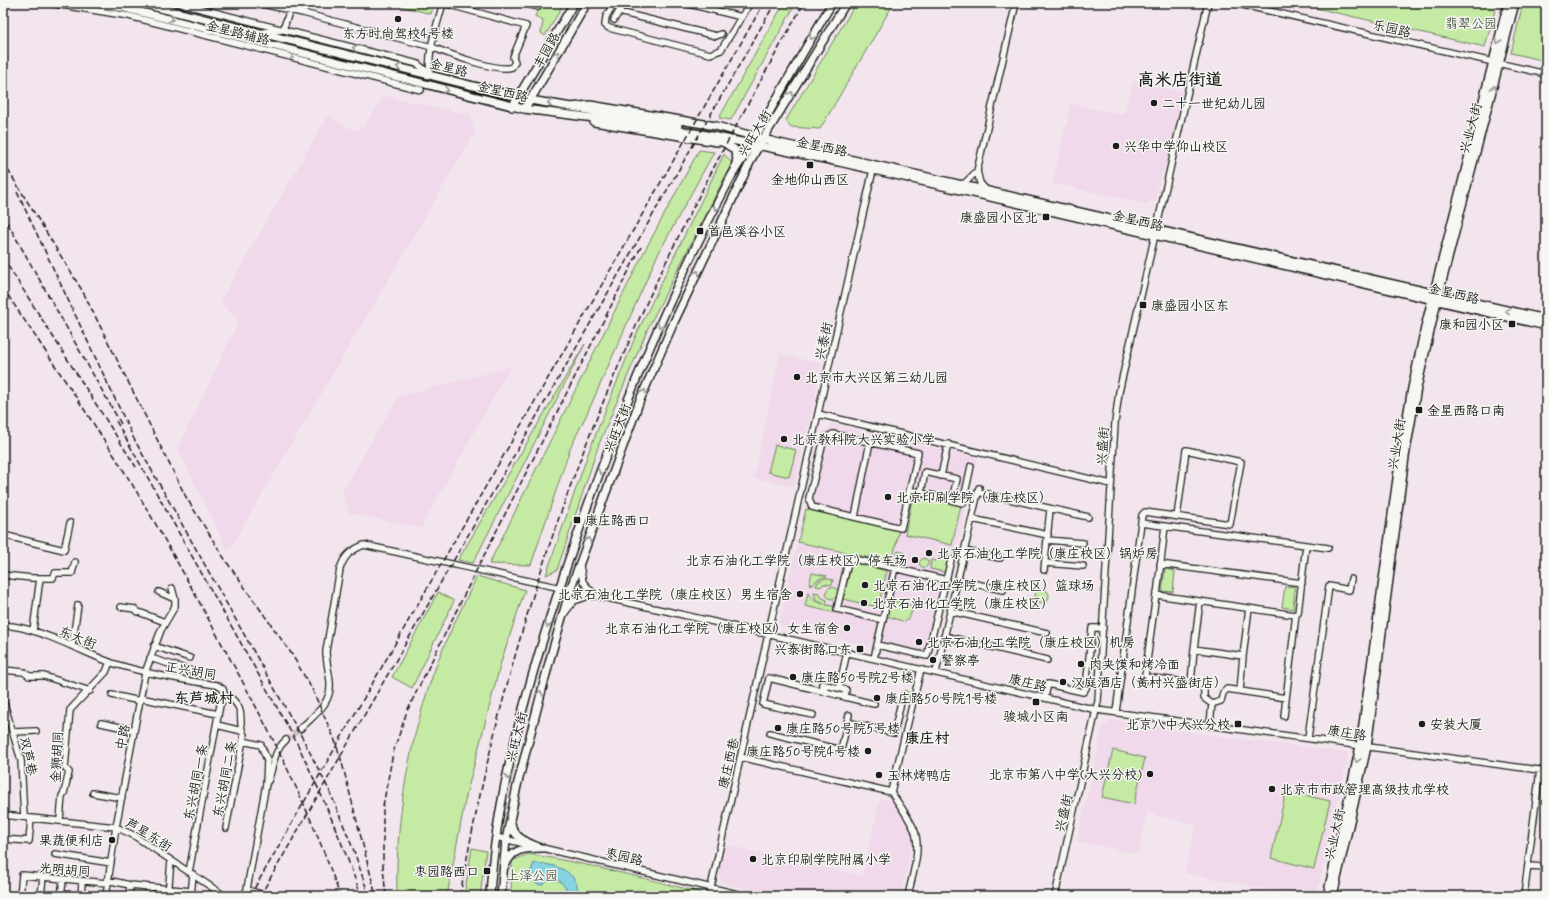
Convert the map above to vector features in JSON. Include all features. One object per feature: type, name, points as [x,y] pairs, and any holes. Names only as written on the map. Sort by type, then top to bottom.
[{"type":"main road","name":"金星西路","points":[[91,3],[125,8],[524,109],[734,140],[753,140],[988,191],[1155,233]]},
{"type":"main road","name":"金星路","points":[[140,3],[530,100],[570,107],[590,105],[716,126],[753,140]]},
{"type":"main road","name":"丰园路","points":[[512,106],[574,3]]},
{"type":"main road","name":"丰园路","points":[[524,109],[587,3]]},
{"type":"main road","name":"兴旺大街","points":[[490,896],[496,838],[507,778],[524,707],[560,587],[586,511],[645,358],[687,265],[733,173],[832,3]]},
{"type":"main road","name":"兴旺大街","points":[[501,896],[506,840],[510,820],[530,731],[561,617],[594,522],[643,393],[681,308],[762,142],[846,3]]},
{"type":"main road","name":"兴业大街","points":[[1496,63],[1508,3]]},
{"type":"main road","name":"兴业大街","points":[[1333,896],[1364,746],[1406,457],[1417,388],[1435,298],[1496,63],[1515,3]]},
{"type":"main road","points":[[537,66],[538,72],[545,75]]},
{"type":"main road","points":[[557,114],[596,123],[718,142],[734,140]]},
{"type":"main road","points":[[707,135],[722,141],[734,149],[737,159],[733,173]]},
{"type":"main road","name":"金星西路","points":[[762,142],[874,170],[1435,298],[1546,326]]},
{"type":"main road","name":"金星西路","points":[[1435,298],[1546,319]]},
{"type":"main road","name":"兴业大街","points":[[1326,896],[1364,746]]},
{"type":"main road","points":[[510,820],[512,830],[520,838],[542,848]]},
{"type":"main road","points":[[503,872],[507,861],[512,854],[518,850],[542,848]]},
{"type":"street","name":"金星路辅路","points":[[49,3],[129,16],[421,90]]},
{"type":"street","name":"金星路辅路","points":[[178,3],[418,64],[430,74]]},
{"type":"street","points":[[258,3],[432,47],[449,55],[501,69],[508,69],[512,67],[515,62],[513,57],[526,26],[443,3],[432,47],[429,66],[430,74]]},
{"type":"street","points":[[261,33],[283,30],[292,3]]},
{"type":"street","points":[[523,3],[538,7]]},
{"type":"street","points":[[614,3],[606,17],[605,25],[609,28],[710,54],[721,50],[750,3]]},
{"type":"street","points":[[614,20],[624,3]]},
{"type":"street","points":[[685,3],[742,17]]},
{"type":"street","points":[[988,191],[980,183],[977,171],[1016,3]]},
{"type":"street","name":"兴盛街","points":[[1055,896],[1097,710],[1111,484],[1119,392],[1208,3]]},
{"type":"street","name":"乐园路","points":[[1234,3],[1546,74]]},
{"type":"street","points":[[619,12],[716,36],[721,34]]},
{"type":"street","name":"兴泰街","points":[[768,634],[874,170]]},
{"type":"street","points":[[959,185],[965,183],[977,171]]},
{"type":"street","points":[[818,414],[1111,484]]},
{"type":"street","points":[[833,434],[918,453],[909,490],[900,528],[812,506],[809,498],[824,439],[833,434]]},
{"type":"street","points":[[855,517],[870,442]]},
{"type":"street","points":[[941,476],[948,444]]},
{"type":"street","points":[[1116,712],[1142,515],[1145,512],[1177,517],[1230,524],[1241,462],[1186,450],[1177,517]]},
{"type":"street","points":[[909,490],[963,503],[971,466]]},
{"type":"street","points":[[921,493],[925,472],[957,479],[952,500]]},
{"type":"street","points":[[936,672],[978,490],[1050,509],[1088,517]]},
{"type":"street","points":[[1044,570],[1050,509]]},
{"type":"street","points":[[972,518],[1048,538],[1083,543]]},
{"type":"street","points":[[3,535],[64,550],[70,523]]},
{"type":"street","points":[[1141,523],[1328,548]]},
{"type":"street","points":[[1144,683],[1165,526]]},
{"type":"street","name":"康庄路","points":[[300,729],[328,700],[330,682],[326,661],[326,651],[340,569],[343,558],[354,548],[364,545],[560,587],[1097,710],[1543,770]]},
{"type":"street","points":[[1284,716],[1306,545]]},
{"type":"street","points":[[964,551],[1000,558]]},
{"type":"street","points":[[883,620],[837,609],[849,558],[947,580]]},
{"type":"street","points":[[878,645],[927,656],[951,560]]},
{"type":"street","points":[[3,574],[53,578],[55,573],[72,573],[75,562]]},
{"type":"street","points":[[1045,563],[1082,566]]},
{"type":"street","points":[[561,617],[574,601],[594,595],[583,582],[580,564]]},
{"type":"street","points":[[1160,564],[1302,583]]},
{"type":"street","points":[[874,658],[895,568]]},
{"type":"street","points":[[33,631],[40,578]]},
{"type":"street","points":[[1308,738],[1329,586],[1349,590],[1351,579]]},
{"type":"street","points":[[958,580],[1004,590]]},
{"type":"street","points":[[172,588],[175,599]]},
{"type":"street","points":[[159,592],[175,599]]},
{"type":"street","points":[[1156,594],[1296,614]]},
{"type":"street","name":"中路","points":[[106,896],[116,827],[145,673],[154,646],[165,622],[175,606],[175,599]]},
{"type":"street","points":[[1191,683],[1200,601]]},
{"type":"street","points":[[72,646],[78,605]]},
{"type":"street","points":[[122,607],[135,609],[136,611],[165,622]]},
{"type":"street","points":[[1240,691],[1249,608]]},
{"type":"street","points":[[950,611],[1047,633]]},
{"type":"street","name":"东大街","points":[[3,626],[33,631],[110,662],[145,673]]},
{"type":"street","points":[[1045,697],[1048,684],[1083,692],[1086,688],[1092,628],[1103,628]]},
{"type":"street","name":"康庄西巷","points":[[709,896],[768,634]]},
{"type":"street","points":[[944,636],[1047,660]]},
{"type":"street","points":[[154,646],[190,658]]},
{"type":"street","points":[[1194,649],[1243,656]]},
{"type":"street","points":[[839,688],[847,652]]},
{"type":"street","points":[[150,658],[192,671]]},
{"type":"street","name":"金狮胡同","points":[[60,820],[62,796],[64,793],[68,772],[65,768],[70,710],[90,691],[106,672],[110,662]]},
{"type":"street","points":[[891,792],[921,669]]},
{"type":"street","points":[[3,670],[24,672],[29,676],[44,676],[90,691]]},
{"type":"street","name":"正兴胡同","points":[[145,673],[217,685],[223,689],[225,697]]},
{"type":"street","points":[[1144,677],[1201,684],[1204,690],[1204,698],[1212,704]]},
{"type":"street","points":[[813,715],[763,704],[769,678],[874,704]]},
{"type":"street","points":[[822,691],[822,684],[839,688],[846,690],[845,697]]},
{"type":"street","points":[[1212,704],[1221,701],[1223,693],[1227,689],[1286,698]]},
{"type":"street","points":[[112,695],[218,714]]},
{"type":"street","name":"东兴胡同一条","points":[[191,894],[191,873],[218,714],[220,705],[225,697]]},
{"type":"street","name":"东兴胡同二条","points":[[225,697],[231,698],[239,706],[242,715],[243,741],[226,828]]},
{"type":"street","name":"双芦巷","points":[[3,700],[4,709],[13,732],[21,760],[24,789],[24,818]]},
{"type":"street","points":[[847,722],[894,733],[901,702]]},
{"type":"street","points":[[1210,724],[1212,704]]},
{"type":"street","points":[[770,733],[841,750],[850,715]]},
{"type":"street","points":[[101,723],[134,730]]},
{"type":"street","points":[[217,725],[242,731]]},
{"type":"street","points":[[13,732],[36,731]]},
{"type":"street","points":[[266,784],[270,776],[274,755],[286,740]]},
{"type":"street","points":[[243,741],[261,745],[267,760],[266,784],[247,890],[244,896]]},
{"type":"street","points":[[740,757],[891,792],[909,819],[914,830],[917,846],[908,896]]},
{"type":"street","points":[[1524,896],[1543,770]]},
{"type":"street","points":[[93,793],[122,798]]},
{"type":"street","name":"芦星东街","points":[[3,815],[116,827],[133,835],[225,896]]},
{"type":"street","points":[[3,839],[29,841],[31,818]]},
{"type":"street","name":"枣园路","points":[[496,838],[746,896]]},
{"type":"street","points":[[55,854],[111,863]]},
{"type":"street","points":[[168,896],[171,860]]},
{"type":"street","points":[[1528,866],[1546,867]]},
{"type":"street","name":"光明胡同","points":[[20,896],[22,875],[82,882],[107,882],[169,889],[191,894]]},
{"type":"street","points":[[41,896],[43,878]]},
{"type":"street","points":[[61,896],[63,880]]},
{"type":"street","points":[[81,896],[82,882]]},
{"type":"street","points":[[129,896],[130,885]]},
{"type":"street","points":[[149,896],[150,888]]},
{"type":"street","points":[[247,890],[269,896]]},
{"type":"shaded area","name":"兴华中学仰山校区","points":[[1133,81],[1183,92],[1166,164],[1160,177],[1155,199],[1146,204],[1053,183],[1071,104],[1124,115]]},
{"type":"shaded area","points":[[384,96],[470,115],[475,132],[228,552],[178,448],[239,321],[220,302],[328,116],[354,130],[363,128]]},
{"type":"shaded area","name":"北京教科院大兴实验小学","points":[[780,354],[822,364],[794,487],[754,478]]},
{"type":"shaded area","points":[[510,367],[421,528],[350,513],[342,492],[398,397]]},
{"type":"shaded area","points":[[831,424],[977,458],[949,582],[928,659],[782,627],[779,623],[823,432]]},
{"type":"shaded area","name":"北京市市政管理高级技术学校","points":[[1111,720],[1215,736],[1349,753],[1316,896],[1303,896],[1185,873],[1196,825],[1147,813],[1138,854],[1077,841],[1103,727]]},
{"type":"shaded area","name":"北京印刷学院附属小学","points":[[880,799],[890,800],[909,819],[914,830],[901,896],[776,896],[723,883],[718,872],[724,845],[862,876]]},
{"type":"green space","points":[[388,3],[434,3],[431,14]]},
{"type":"green space","points":[[542,3],[564,3],[545,36],[541,33],[543,21],[535,16]]},
{"type":"green space","points":[[784,3],[796,3],[731,120],[719,118]]},
{"type":"green space","points":[[856,3],[894,3],[820,129],[790,127],[786,120]]},
{"type":"green space","name":"翡翠公园","points":[[1294,3],[1497,3],[1485,47]]},
{"type":"green space","points":[[1523,3],[1546,3],[1546,61],[1511,53]]},
{"type":"green space","points":[[699,150],[714,152],[657,256],[570,449],[531,565],[489,564],[644,252]]},
{"type":"green space","points":[[724,154],[732,163],[648,328],[599,444],[557,570],[546,575],[589,451],[636,335]]},
{"type":"green space","points":[[585,344],[473,563],[458,560]]},
{"type":"green space","points":[[775,445],[796,450],[789,477],[768,472]]},
{"type":"green space","points":[[913,495],[961,505],[952,545],[905,534]]},
{"type":"green space","points":[[806,509],[899,530],[892,563],[798,542]]},
{"type":"green space","points":[[942,550],[949,552],[945,572],[930,569],[931,560],[935,561],[940,557]]},
{"type":"green space","points":[[898,551],[905,553],[903,564],[895,563]]},
{"type":"green space","points":[[922,559],[926,559],[928,563],[926,567],[922,567],[920,565],[920,561]]},
{"type":"green space","name":"北京石油化工学院（康庄校区）篮球场","points":[[852,562],[887,571],[878,607],[843,599]]},
{"type":"green space","points":[[1165,569],[1175,571],[1173,592],[1162,591]]},
{"type":"green space","points":[[812,573],[827,576],[817,580],[813,585],[809,584]]},
{"type":"green space","points":[[477,576],[525,590],[501,662],[466,796],[447,896],[397,896],[397,866],[402,806],[412,747],[428,689],[438,661]]},
{"type":"green space","points":[[825,578],[833,580],[832,585],[824,584],[820,587],[816,586],[818,582]]},
{"type":"green space","points":[[1285,586],[1295,587],[1293,609],[1282,607]]},
{"type":"green space","points":[[830,587],[834,587],[838,593],[834,599],[830,599],[826,595],[826,591]]},
{"type":"green space","points":[[1042,589],[1047,591],[1049,596],[1047,601],[1042,603],[1037,601],[1035,596],[1037,591]]},
{"type":"green space","points":[[438,592],[454,601],[412,688],[392,677]]},
{"type":"green space","points":[[814,592],[819,593],[821,597],[827,600],[826,605],[833,606],[836,613],[805,606],[808,593],[815,601],[824,604],[816,600]]},
{"type":"green space","points":[[890,600],[909,604],[912,611],[909,618],[905,622],[887,616]]},
{"type":"green space","points":[[905,690],[910,695],[905,700],[900,695]]},
{"type":"green space","points":[[1113,750],[1145,758],[1134,804],[1102,797]]},
{"type":"green space","points":[[1286,791],[1330,801],[1314,869],[1271,858]]},
{"type":"green space","points":[[472,848],[486,851],[480,896],[464,896]]},
{"type":"green space","name":"上泽公园","points":[[528,854],[635,876],[699,892],[701,896],[511,896],[512,861]]},
{"type":"water","points":[[534,863],[550,865],[565,870],[575,880],[578,887],[578,896],[572,896],[560,881],[550,879],[541,885],[535,883],[530,873]]},
{"type":"tunnel","points":[[286,740],[300,729]]},
{"type":"railway","points":[[250,896],[764,3]]},
{"type":"railway","points":[[260,896],[775,3]]},
{"type":"railway","points":[[460,896],[473,826],[506,687],[526,619],[571,483],[625,351],[666,262],[710,175],[804,3]]},
{"type":"railway","points":[[3,162],[83,292],[186,497],[226,561],[291,653],[312,689],[334,738],[341,759],[376,896]]},
{"type":"railway","points":[[17,192],[134,439],[303,739],[330,792],[354,851],[369,896]]},
{"type":"railway","points":[[3,215],[121,424]]},
{"type":"railway","points":[[386,896],[383,868],[383,806],[393,753],[407,711],[473,577],[642,245]]},
{"type":"railway","points":[[3,258],[136,467]]},
{"type":"railway","points":[[3,288],[117,460],[185,575],[272,737],[287,768],[315,831],[340,896]]},
{"type":"railway","points":[[116,421],[297,743],[331,818],[361,896]]},
{"type":"place","name":"东方时尚驾校4号楼","points":[[398,19]]},
{"type":"place","name":"二十一世纪幼儿园","points":[[1154,103]]},
{"type":"place","name":"兴华中学仰山校区","points":[[1116,146]]},
{"type":"place","name":"金地仰山西区","points":[[810,165]]},
{"type":"place","name":"康盛园小区北","points":[[1046,217]]},
{"type":"place","name":"首邑溪谷小区","points":[[700,231]]},
{"type":"place","name":"康盛园小区东","points":[[1143,305]]},
{"type":"place","name":"康和园小区","points":[[1512,324]]},
{"type":"place","name":"北京市大兴区第三幼儿园","points":[[797,377]]},
{"type":"place","name":"金星西路口南","points":[[1419,410]]},
{"type":"place","name":"北京教科院大兴实验小学","points":[[784,439]]},
{"type":"place","name":"北京印刷学院（康庄校区）","points":[[888,497]]},
{"type":"place","name":"康庄路西口","points":[[577,520]]},
{"type":"place","name":"北京石油化工学院（康庄校区）锅炉房","points":[[929,553]]},
{"type":"place","name":"北京石油化工学院（康庄校区）停车场","points":[[915,560]]},
{"type":"place","name":"北京石油化工学院（康庄校区）篮球场","points":[[865,585]]},
{"type":"place","name":"北京石油化工学院（康庄校区）男生宿舍","points":[[800,594]]},
{"type":"place","name":"北京石油化工学院（康庄校区）","points":[[864,603]]},
{"type":"place","name":"北京石油化工学院（康庄校区）女生宿舍","points":[[847,628]]},
{"type":"place","name":"北京石油化工学院（康庄校区）机房","points":[[919,642]]},
{"type":"place","name":"兴泰街路口东","points":[[860,649]]},
{"type":"place","name":"警察亭","points":[[933,660]]},
{"type":"place","name":"肉夹馍和烤冷面","points":[[1081,664]]},
{"type":"place","name":"康庄路50号院2号楼","points":[[793,677]]},
{"type":"place","name":"汉庭酒店（黄村兴盛街店）","points":[[1063,682]]},
{"type":"place","name":"康庄路50号院1号楼","points":[[877,698]]},
{"type":"place","name":"骏城小区南","points":[[1036,702]]},
{"type":"place","name":"北京八中大兴分校","points":[[1238,724]]},
{"type":"place","name":"安装大厦","points":[[1422,724]]},
{"type":"place","name":"康庄路50号院5号楼","points":[[778,728]]},
{"type":"place","name":"康庄路50号院4号楼","points":[[868,751]]},
{"type":"place","name":"北京市第八中学(大兴分校)","points":[[1150,774]]},
{"type":"place","name":"玉林烤鸭店","points":[[879,775]]},
{"type":"place","name":"北京市市政管理高级技术学校","points":[[1272,789]]},
{"type":"place","name":"果蔬便利店","points":[[112,840]]},
{"type":"place","name":"北京印刷学院附属小学","points":[[753,859]]},
{"type":"place","name":"枣园路西口","points":[[487,871]]},
{"type":"district","name":"高米店街道","points":[[1180,79]]},
{"type":"district","name":"东芦城村","points":[[204,698]]},
{"type":"district","name":"康庄村","points":[[927,738]]}]
